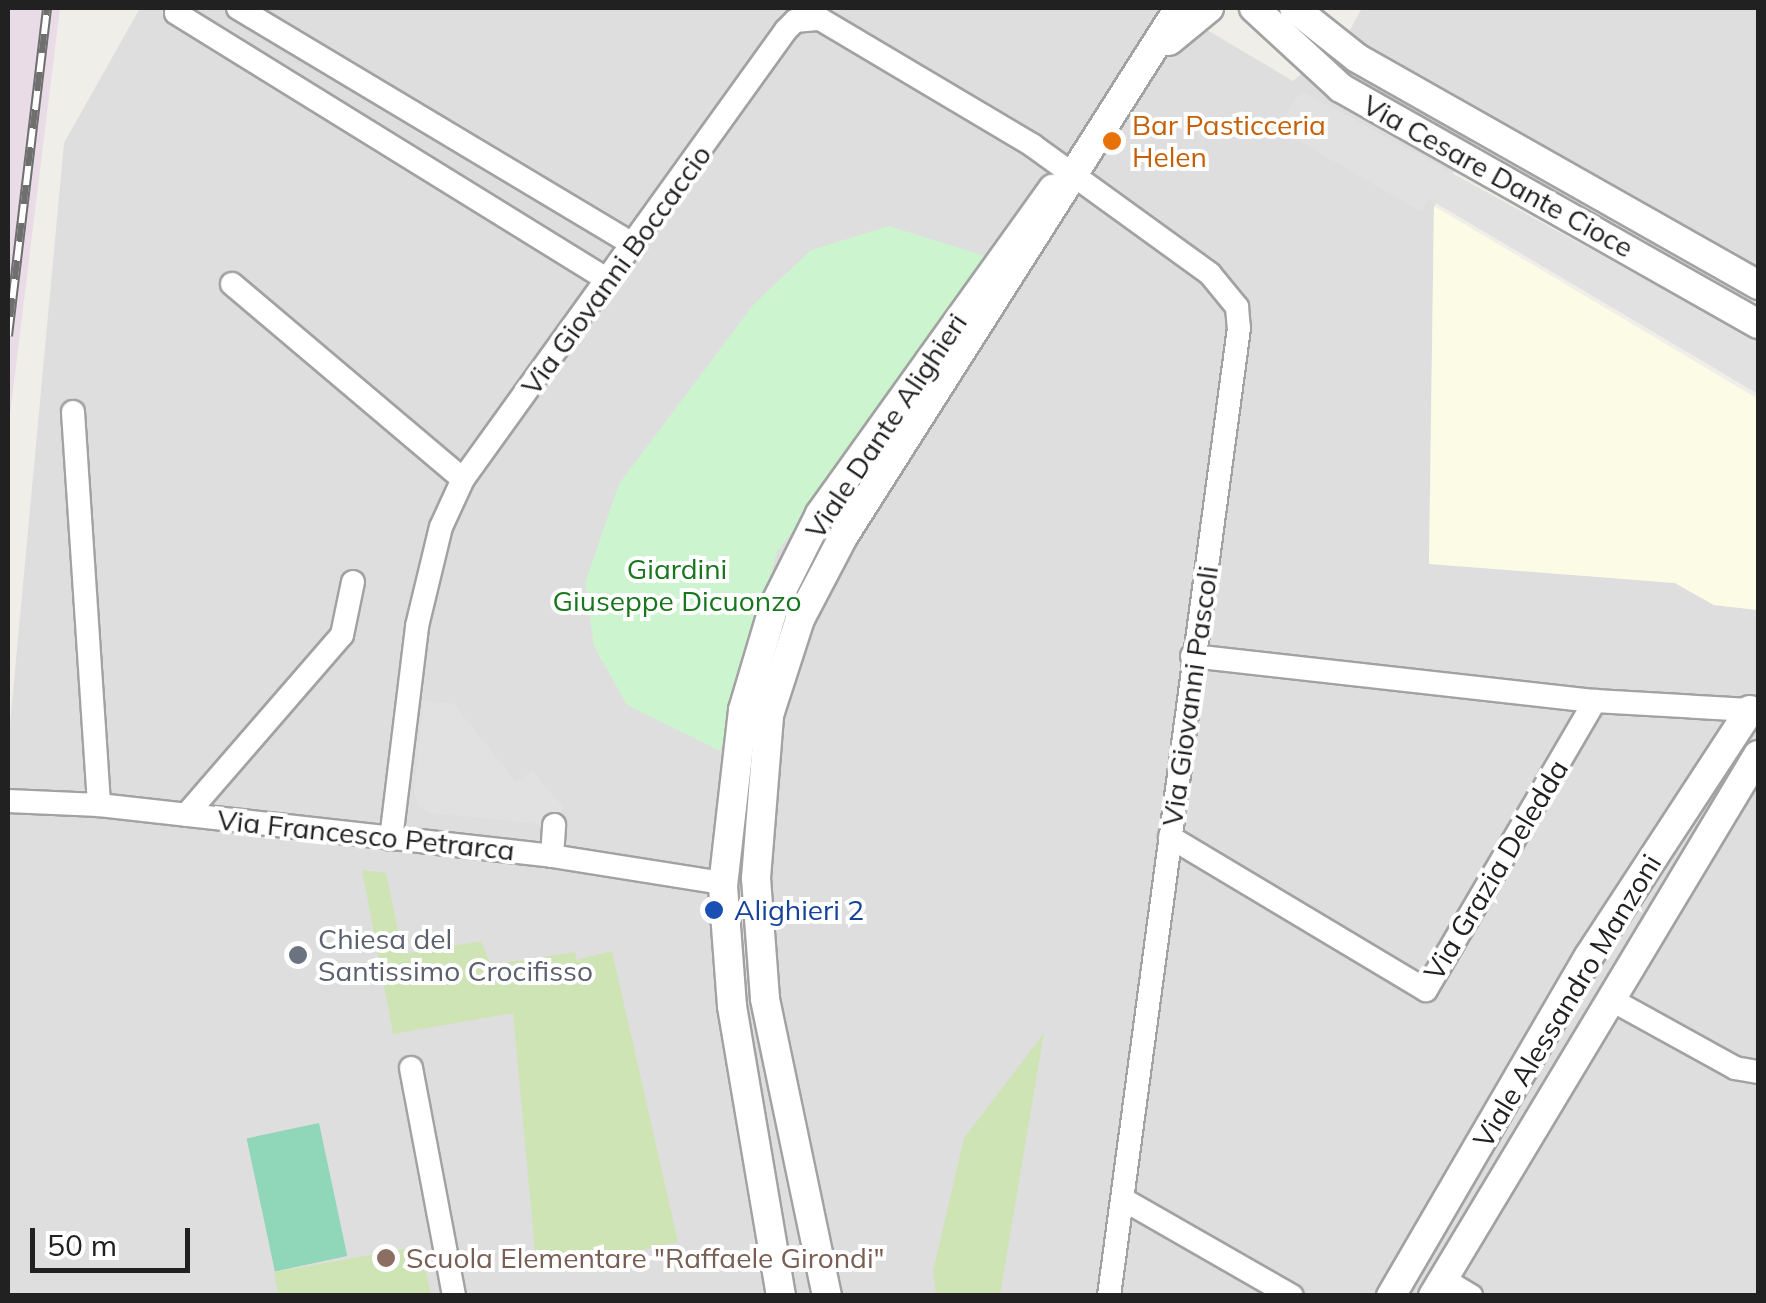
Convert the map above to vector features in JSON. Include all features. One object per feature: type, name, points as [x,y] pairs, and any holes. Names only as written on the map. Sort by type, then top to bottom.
[{"type":"street","points":[[238,8],[634,246]]},
{"type":"street","name":"Viale Dante Alighieri","points":[[826,1296],[765,998],[757,883],[769,715],[800,620],[842,537],[1057,209],[1070,176],[1153,55],[1179,8]]},
{"type":"street","name":"Viale Dante Alighieri","points":[[1153,55],[1209,8]]},
{"type":"street","name":"Via Cesare Dante Cioce","points":[[1254,8],[1341,88],[1758,324]]},
{"type":"street","name":"Via Cesare Dante Cioce","points":[[1294,8],[1356,58],[1758,285]]},
{"type":"street","points":[[178,10],[608,280]]},
{"type":"street","name":"Via Giovanni Boccaccio","points":[[391,839],[415,712],[430,565],[462,479],[634,246],[789,14],[832,25],[1032,144],[1070,176]]},
{"type":"street","name":"Viale Dante Alighieri","points":[[826,1296],[804,1286],[784,1296],[732,1006],[724,883],[743,710],[774,606],[820,514],[1041,198],[1070,176]]},
{"type":"street","name":"Via Giovanni Pascoli","points":[[1070,176],[1210,274],[1237,307],[1222,478],[1192,656],[1126,1201],[1109,1296]]},
{"type":"street","points":[[232,284],[462,479]]},
{"type":"street","points":[[73,412],[99,805]]},
{"type":"street","points":[[186,815],[342,634],[353,582]]},
{"type":"street","points":[[1192,656],[1596,701],[1756,708]]},
{"type":"street","name":"Via Grazia Deledda","points":[[1170,837],[1426,990],[1596,701]]},
{"type":"street","name":"Viale Alessandro Manzoni","points":[[1391,1296],[1589,956],[1756,708]]},
{"type":"street","name":"Viale Alessandro Manzoni","points":[[1438,1287],[1758,754]]},
{"type":"street","name":"Via Francesco Petrarca","points":[[8,801],[99,805],[552,856],[724,883]]},
{"type":"street","points":[[552,856],[554,825]]},
{"type":"street","points":[[724,883],[728,897],[742,902],[757,883]]},
{"type":"street","points":[[1612,1000],[1735,1068],[1758,1072]]},
{"type":"street","points":[[410,1068],[454,1296]]},
{"type":"street","points":[[1126,1201],[1292,1296]]},
{"type":"street","points":[[1438,1287],[1472,1296]]},
{"type":"shaded area","points":[[10,8],[60,8],[8,431],[8,27]]},
{"type":"shaded area","points":[[140,8],[1170,8],[1293,81],[1346,37],[1362,8],[1758,8],[1758,277],[1482,121],[1434,207],[1429,563],[1675,583],[1714,605],[1758,610],[1758,1295],[8,1296],[8,746],[64,143]]},
{"type":"shaded area","points":[[1302,91],[1758,341],[1758,394],[1429,199],[1422,212],[1276,128]]},
{"type":"shaded area","points":[[1434,206],[1758,399],[1758,610],[1714,605],[1675,583],[1429,564]]},
{"type":"shaded area","points":[[424,701],[454,704],[516,782],[532,771],[563,807],[561,826],[430,813],[418,805],[414,791]]},
{"type":"green space","name":"Giardini Giuseppe Dicuonzo","points":[[889,226],[988,257],[888,406],[777,552],[720,751],[627,705],[594,646],[585,583],[619,484],[754,304],[811,250]]},
{"type":"green space","points":[[362,870],[386,873],[403,954],[481,941],[491,965],[575,952],[576,960],[612,951],[678,1242],[537,1273],[513,1013],[393,1034]]},
{"type":"green space","points":[[1044,1033],[1000,1295],[936,1295],[933,1271],[964,1138]]},
{"type":"green space","points":[[319,1123],[347,1256],[275,1271],[247,1138]]},
{"type":"green space","name":"Scuola Elementare \"Raffaele Girondi\"","points":[[421,1246],[431,1295],[278,1295],[274,1272]]},
{"type":"railway","points":[[8,336],[47,8]]},
{"type":"place","name":"Bar Pasticceria Helen","points":[[1112,141]]},
{"type":"place","name":"Alighieri 2","points":[[714,910]]},
{"type":"place","name":"Chiesa del Santissimo Crocifisso","points":[[298,955]]},
{"type":"place","name":"Scuola Elementare \"Raffaele Girondi\"","points":[[386,1258]]}]
